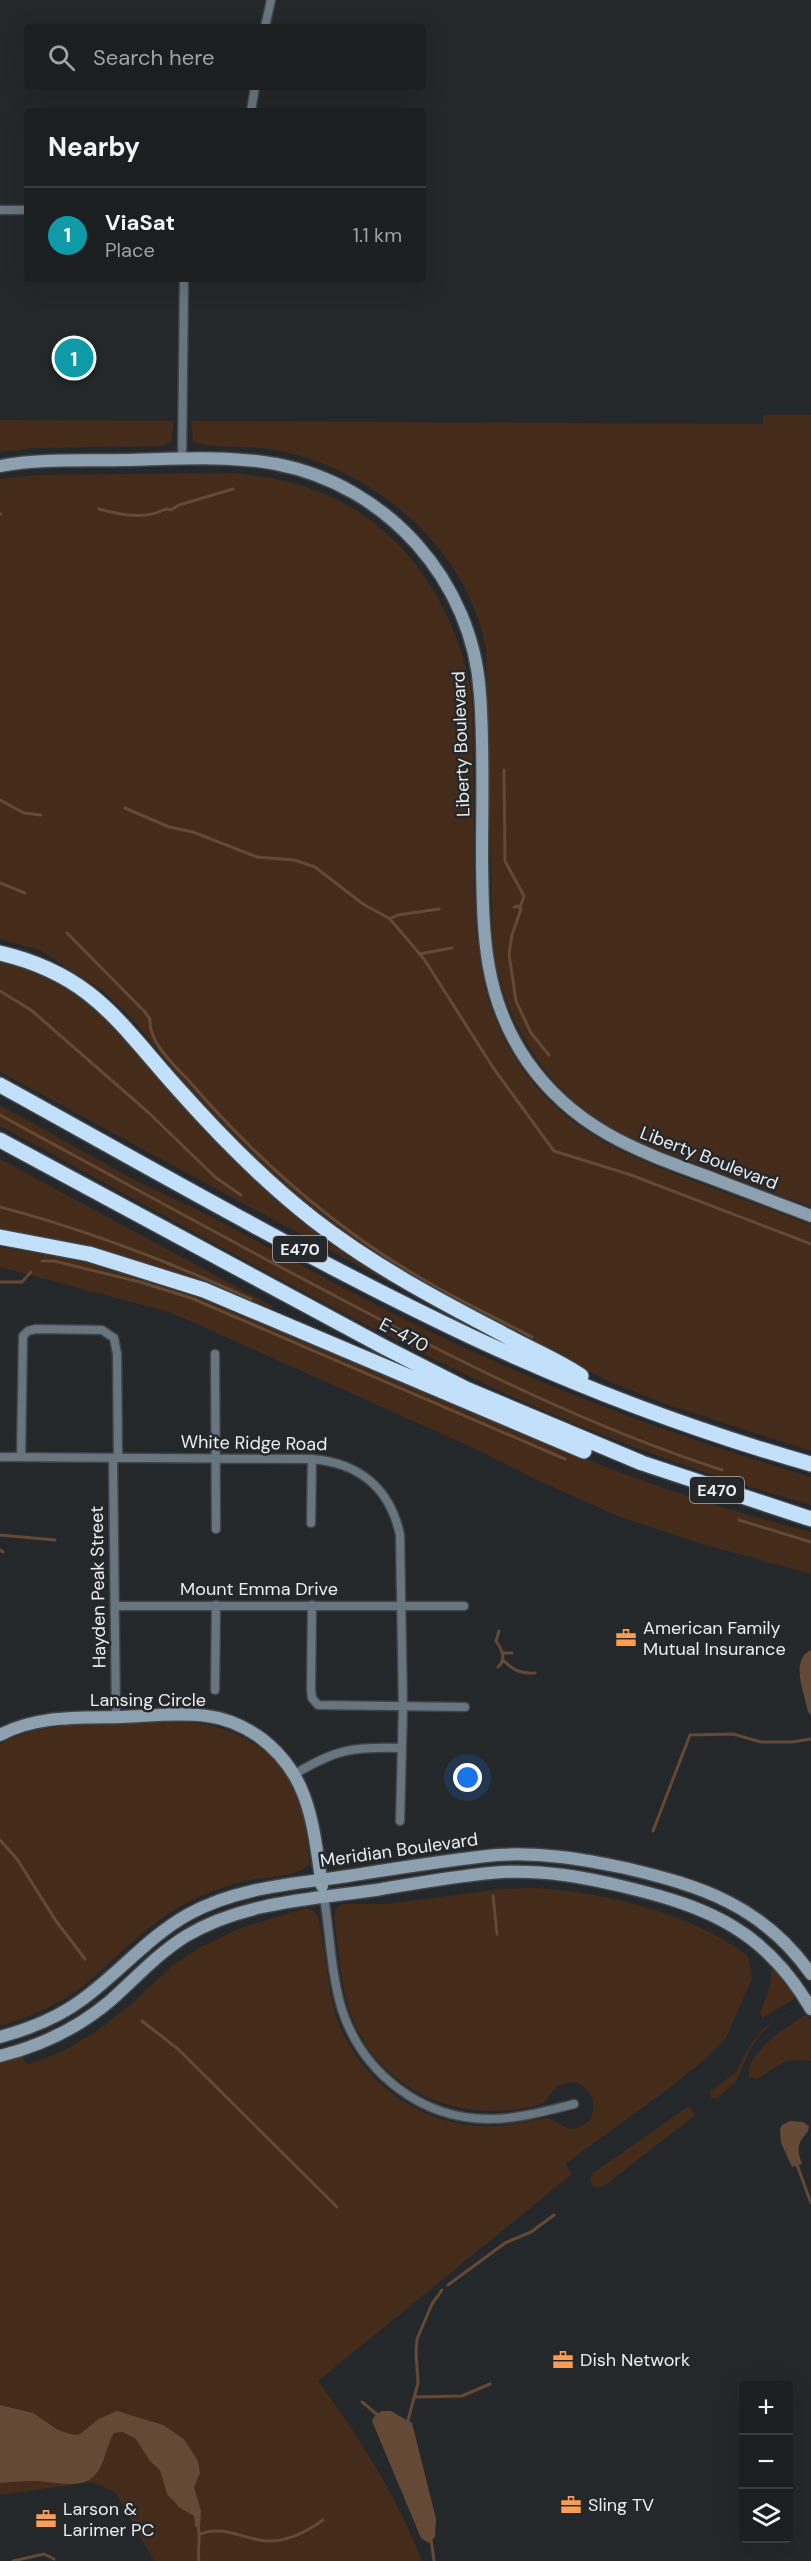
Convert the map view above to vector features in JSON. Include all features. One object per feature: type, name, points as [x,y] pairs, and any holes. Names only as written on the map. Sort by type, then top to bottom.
[{"type":"highway","points":[[0,945],[39,957],[48,969]]},
{"type":"highway","points":[[0,953],[48,969],[84,990],[114,1014],[232,1147],[319,1224],[392,1274],[580,1374],[608,1395]]},
{"type":"highway","name":"E-470","points":[[0,1085],[411,1307],[534,1365],[608,1395],[731,1439],[811,1464]]},
{"type":"highway","name":"E-470","points":[[0,1140],[404,1358],[497,1403],[625,1457],[811,1519]]},
{"type":"highway","points":[[0,1237],[79,1251],[170,1278],[222,1297],[599,1457],[625,1457]]},
{"type":"main road","name":"Liberty Boulevard","points":[[0,466],[42,461],[182,459],[260,461],[294,468],[352,492],[399,526],[422,550],[444,580],[458,607],[471,641],[477,669],[481,716],[485,948],[498,1004],[517,1045],[532,1068],[556,1096],[610,1137],[646,1154],[811,1216]]},
{"type":"main road","name":"Lansing Circle","points":[[0,1735],[21,1726],[45,1720],[116,1717],[190,1715],[219,1718],[238,1725],[263,1740],[279,1754],[295,1774],[310,1810],[324,1897]]},
{"type":"main road","name":"Meridian Boulevard","points":[[0,2037],[35,2026],[75,2005],[156,1936],[196,1911],[250,1891],[497,1855],[532,1854],[581,1858],[664,1878],[706,1891],[756,1919],[794,1954],[811,1974]]},
{"type":"main road","name":"Meridian Boulevard","points":[[0,2055],[38,2044],[82,2021],[110,2001],[165,1951],[206,1926],[257,1908],[498,1872],[532,1872],[585,1877],[681,1901],[726,1921],[752,1939],[778,1963],[809,2003]]},
{"type":"main road","points":[[794,1954],[811,1959]]},
{"type":"street","points":[[265,24],[271,0]]},
{"type":"street","points":[[252,108],[254,90]]},
{"type":"street","points":[[0,210],[24,210]]},
{"type":"street","points":[[182,459],[184,282]]},
{"type":"street","name":"Hayden Peak Street","points":[[21,1457],[23,1336],[28,1331],[36,1329],[102,1330],[114,1338],[117,1354],[116,1717]]},
{"type":"street","points":[[215,1354],[216,1529]]},
{"type":"street","name":"White Ridge Road","points":[[0,1457],[312,1459],[346,1465],[361,1474],[382,1494],[397,1522],[400,1535],[403,1707],[400,1748],[400,1821]]},
{"type":"street","points":[[311,1523],[312,1459]]},
{"type":"street","points":[[215,1690],[216,1605]]},
{"type":"street","points":[[312,1605],[311,1690],[315,1702],[324,1706],[465,1707]]},
{"type":"street","name":"Mount Emma Drive","points":[[116,1606],[464,1606]]},
{"type":"street","points":[[295,1774],[320,1759],[344,1751],[400,1748]]},
{"type":"street","points":[[324,1897],[337,1987],[346,2020],[366,2057],[393,2085],[431,2108],[476,2118],[515,2117],[574,2104]]},
{"type":"shaded area","points":[[763,415],[811,415],[811,1207],[629,1137],[594,1117],[552,1079],[535,1056],[509,1007],[493,951],[486,649],[475,612],[458,577],[436,545],[409,517],[378,493],[344,473],[308,458],[270,449],[198,444],[193,441],[191,421],[763,424]]},
{"type":"shaded area","points":[[0,420],[174,421],[171,442],[163,446],[36,448],[0,452]]},
{"type":"shaded area","points":[[226,473],[294,483],[316,490],[356,510],[393,539],[421,571],[433,590],[444,609],[461,650],[471,691],[476,926],[483,977],[489,1002],[499,1027],[527,1075],[564,1114],[584,1129],[650,1164],[811,1225],[811,1451],[668,1405],[610,1382],[417,1282],[345,1236],[267,1173],[208,1113],[135,1022],[103,991],[41,951],[0,939],[0,479],[35,475]]},
{"type":"shaded area","points":[[0,960],[37,971],[74,990],[106,1016],[164,1083],[397,1283],[394,1285],[0,1072]]},
{"type":"shaded area","points":[[0,1105],[133,1179],[216,1219],[361,1297],[450,1341],[628,1416],[811,1477],[811,1505],[721,1478],[588,1429],[502,1392],[401,1343],[0,1126]]},
{"type":"shaded area","points":[[0,1159],[272,1306],[271,1312],[72,1244],[0,1231]]},
{"type":"shaded area","points":[[0,1247],[94,1263],[180,1287],[492,1418],[569,1453],[689,1497],[811,1532],[811,1574],[702,1544],[620,1517],[537,1480],[480,1451],[172,1313],[0,1267]]},
{"type":"shaded area","points":[[811,1650],[811,1715],[808,1712],[802,1687],[800,1669],[804,1655]]},
{"type":"shaded area","points":[[187,1722],[221,1728],[238,1735],[267,1753],[279,1765],[289,1779],[300,1803],[310,1864],[295,1872],[241,1882],[190,1901],[175,1909],[135,1939],[86,1984],[66,1998],[45,2009],[0,2026],[0,1744],[42,1729],[66,1726]]},
{"type":"shaded area","points":[[537,1888],[591,1894],[619,1900],[702,1928],[748,1956],[752,1979],[726,2038],[706,2058],[668,2089],[565,2164],[572,2174],[318,2381],[376,2468],[401,2514],[422,2561],[154,2561],[115,2492],[92,2482],[0,2495],[0,2061],[22,2055],[26,2065],[61,2052],[97,2031],[130,2005],[174,1964],[199,1948],[238,1929],[306,1908],[313,1910],[318,1917],[332,2000],[344,2035],[357,2057],[392,2093],[435,2117],[459,2123],[500,2126],[548,2118],[568,2128],[578,2128],[590,2120],[593,2102],[589,2092],[574,2082],[557,2086],[544,2103],[516,2109],[487,2111],[459,2107],[432,2099],[407,2086],[385,2068],[367,2046],[353,2020],[343,1982],[334,1917],[336,1909],[342,1904],[387,1904],[500,1889]]},
{"type":"shaded area","points":[[772,1965],[797,1997],[762,2018],[760,2013],[770,1987]]},
{"type":"shaded area","points":[[794,2009],[777,2019],[760,2035],[751,2047],[736,2082],[716,2099],[711,2098],[710,2092],[736,2072],[750,2045],[762,2030],[782,2015]]},
{"type":"shaded area","points":[[806,2015],[811,2020],[811,2061],[784,2062],[757,2079],[749,2077],[750,2068],[761,2049],[779,2033]]},
{"type":"shaded area","points":[[689,2106],[695,2115],[604,2186],[597,2188],[592,2185],[590,2178],[593,2173]]},
{"type":"shaded area","points":[[790,2121],[803,2122],[809,2126],[799,2146],[802,2164],[792,2167],[781,2143],[780,2129],[782,2125]]},
{"type":"shaded area","points":[[0,2405],[33,2413],[58,2430],[74,2435],[80,2434],[99,2419],[117,2411],[163,2425],[184,2439],[198,2461],[200,2473],[194,2487],[201,2511],[200,2527],[195,2527],[194,2516],[179,2507],[167,2494],[160,2470],[150,2461],[136,2439],[123,2432],[114,2433],[101,2466],[95,2475],[82,2483],[32,2481],[0,2483]]},
{"type":"shaded area","points":[[382,2411],[391,2411],[412,2423],[436,2519],[435,2537],[429,2543],[421,2538],[372,2421],[375,2415]]},
{"type":"waterway","points":[[99,509],[124,515],[150,514],[166,509],[171,510],[179,505],[233,489]]},
{"type":"waterway","points":[[504,770],[505,861],[524,896],[520,907]]},
{"type":"waterway","points":[[0,800],[24,813],[41,815]]},
{"type":"waterway","points":[[125,808],[169,827],[193,832],[257,857],[294,860],[315,867],[363,904],[390,919],[424,959],[494,1069],[554,1151],[631,1175],[811,1244]]},
{"type":"waterway","points":[[0,883],[25,893]]},
{"type":"waterway","points":[[514,907],[521,909],[512,935],[509,954],[516,1001],[531,1033],[549,1055]]},
{"type":"waterway","points":[[390,919],[398,915],[439,909]]},
{"type":"waterway","points":[[67,933],[144,1011],[150,1019],[153,1036],[170,1061],[216,1112],[302,1194],[364,1242],[397,1264],[443,1291],[532,1337]]},
{"type":"waterway","points":[[419,954],[452,948]]},
{"type":"waterway","points":[[0,991],[31,1010],[149,1113],[215,1177],[241,1195]]},
{"type":"waterway","points":[[0,1115],[300,1277],[482,1371],[624,1434],[722,1470]]},
{"type":"waterway","points":[[0,1207],[128,1248],[251,1299]]},
{"type":"waterway","points":[[42,1261],[54,1261],[140,1282],[191,1298],[565,1459]]},
{"type":"waterway","points":[[0,1282],[22,1282],[31,1272]]},
{"type":"waterway","points":[[739,1520],[811,1542]]},
{"type":"waterway","points":[[0,1535],[55,1540]]},
{"type":"waterway","points":[[498,1667],[503,1658],[496,1641],[499,1631]]},
{"type":"waterway","points":[[503,1653],[512,1653]]},
{"type":"waterway","points":[[503,1660],[517,1671],[535,1673]]},
{"type":"waterway","points":[[653,1831],[690,1735],[733,1734],[761,1742],[792,1742],[811,1739]]},
{"type":"waterway","points":[[0,1840],[17,1859],[56,1921],[85,1959]]},
{"type":"waterway","points":[[493,1896],[497,1934]]},
{"type":"waterway","points":[[142,2021],[178,2049],[337,2207]]},
{"type":"waterway","points":[[796,2162],[811,2203]]},
{"type":"waterway","points":[[448,2285],[505,2243],[531,2232],[554,2215]]},
{"type":"waterway","points":[[407,2424],[418,2383],[417,2339],[432,2304],[442,2290]]},
{"type":"waterway","points":[[416,2397],[462,2396],[490,2384]]},
{"type":"waterway","points":[[362,2402],[379,2416]]},
{"type":"waterway","points":[[200,2534],[216,2531],[274,2541],[296,2535],[323,2520]]},
{"type":"waterway","points":[[198,2524],[199,2561]]},
{"type":"waterway","points":[[431,2539],[434,2561]]},
{"type":"waterway","points":[[13,2561],[44,2554],[54,2559]]},
{"type":"place","name":"ViaSat","points":[[74,358]]},
{"type":"place","name":"American Family Mutual Insurance","points":[[626,1638]]},
{"type":"place","name":"Dish Network","points":[[563,2360]]},
{"type":"place","name":"Sling TV","points":[[571,2505]]},
{"type":"place","name":"Larson & Larimer PC","points":[[46,2519]]}]
